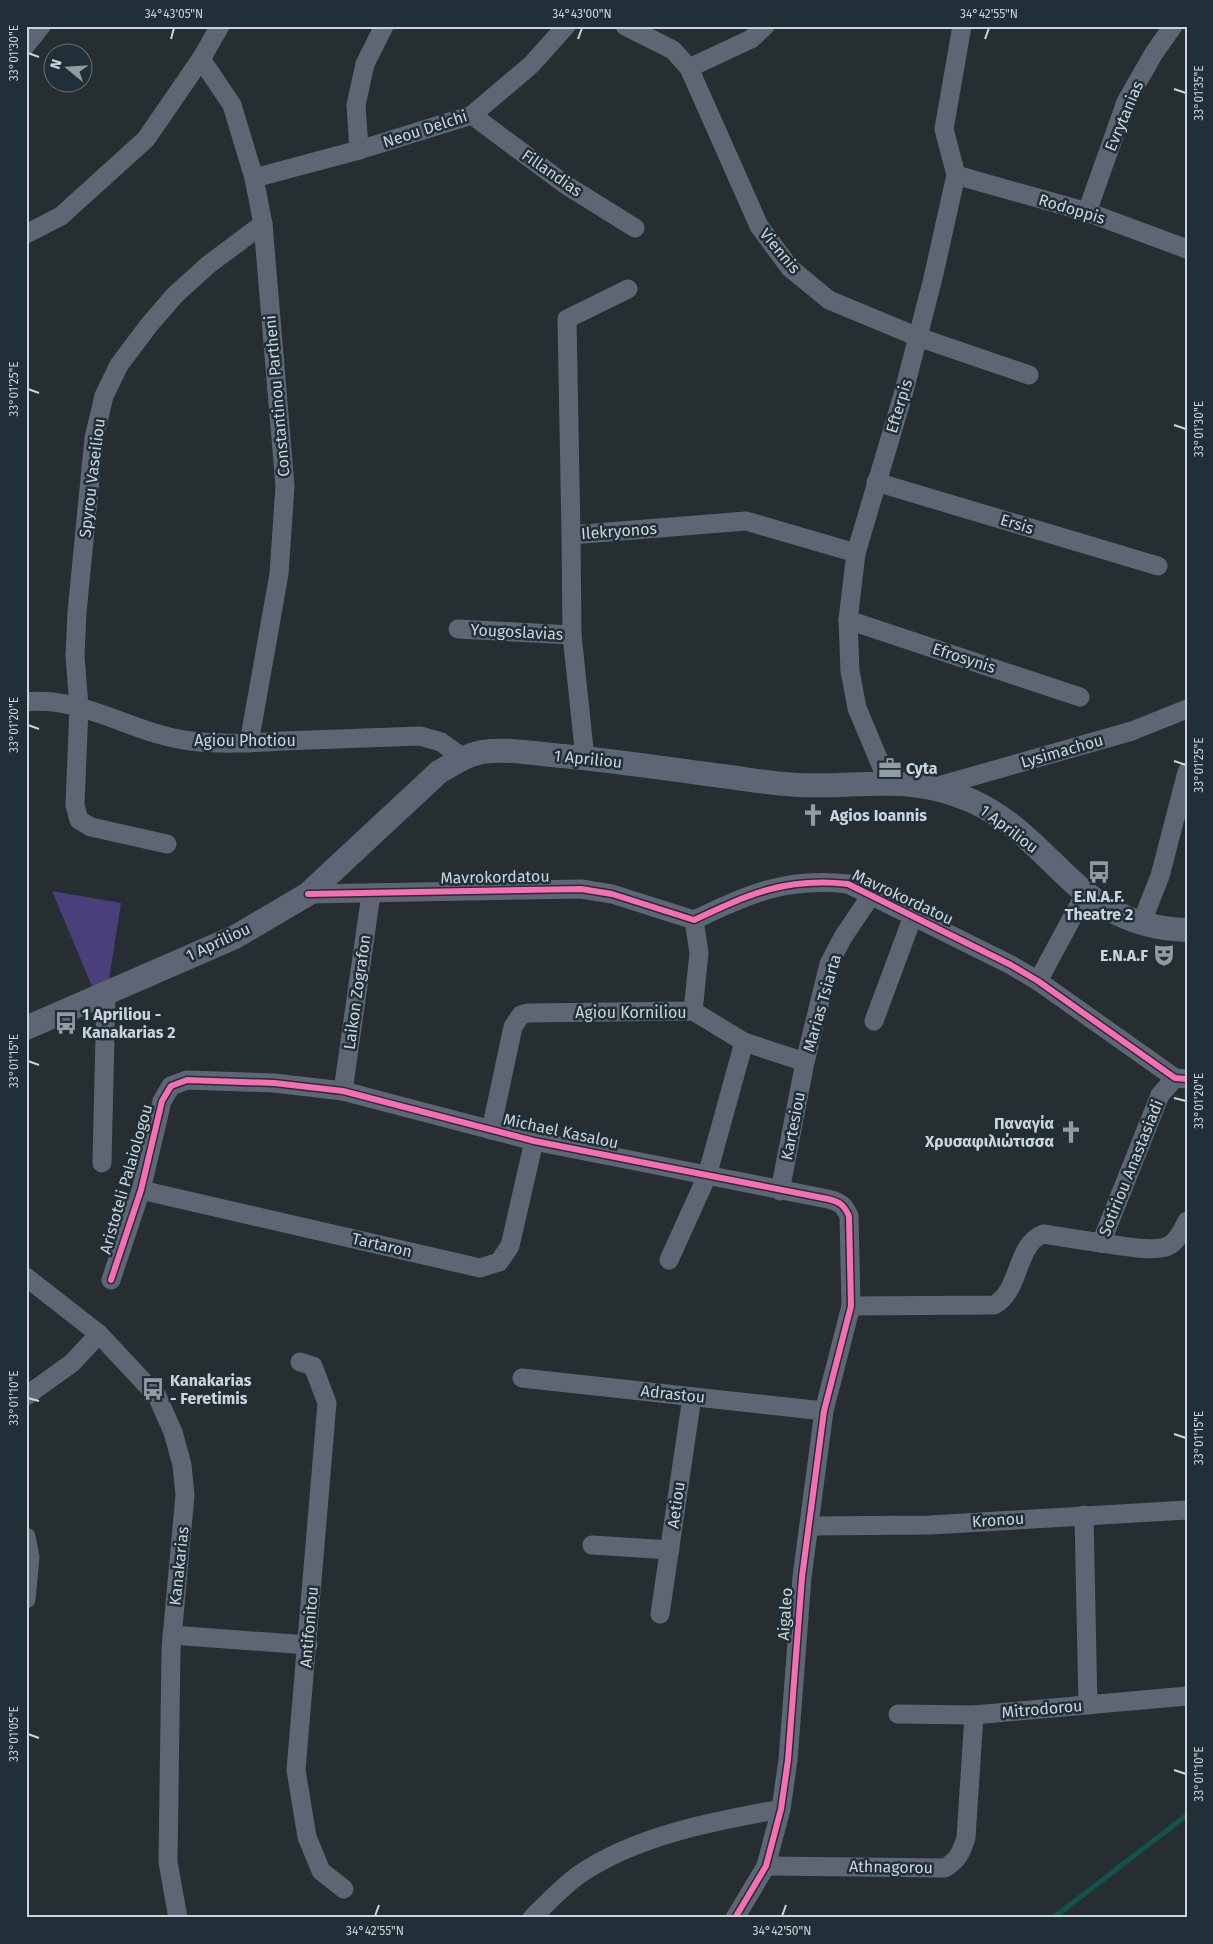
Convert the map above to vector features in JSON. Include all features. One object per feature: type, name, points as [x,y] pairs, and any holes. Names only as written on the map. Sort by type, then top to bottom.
[{"type":"main road","name":"1 Apriliou","points":[[26,1028],[235,937],[308,894],[439,772],[463,758],[483,752],[514,752],[585,758],[798,785],[888,782],[934,787],[972,801],[994,813],[1025,838],[1084,894],[1112,912],[1140,924],[1164,930],[1187,930]]},
{"type":"street","points":[[26,45],[41,26]]},
{"type":"street","points":[[26,234],[61,216],[146,139],[202,59],[220,26]]},
{"type":"street","points":[[359,150],[356,105],[365,64],[384,26]]},
{"type":"street","name":"Neou Delchi","points":[[254,178],[359,150],[472,115],[531,65],[566,26]]},
{"type":"street","name":"Viennis","points":[[625,26],[673,50],[689,68],[759,226],[790,268],[829,300],[918,337],[1029,375]]},
{"type":"street","points":[[689,68],[751,39],[765,26]]},
{"type":"street","name":"Efterpis","points":[[888,782],[857,708],[850,671],[848,620],[856,553],[903,395],[956,175],[944,129],[962,26]]},
{"type":"street","name":"Evrytanias","points":[[1087,212],[1126,102],[1154,53],[1173,26]]},
{"type":"street","name":"Constantinou Partheni","points":[[202,59],[232,104],[254,178],[262,224],[285,486],[279,574],[249,743]]},
{"type":"street","name":"Fillandias","points":[[472,115],[566,185],[635,228]]},
{"type":"street","name":"Rodoppis","points":[[956,175],[1087,212],[1187,249]]},
{"type":"street","name":"Spyrou Vaseiliou","points":[[167,844],[91,827],[79,820],[75,805],[79,707],[75,656],[77,612],[94,438],[104,396],[119,365],[149,325],[175,295],[208,265],[262,224]]},
{"type":"street","name":"Ilekryonos","points":[[628,289],[567,319],[570,534],[746,521],[856,553]]},
{"type":"street","name":"Ersis","points":[[876,482],[1158,566]]},
{"type":"street","points":[[570,534],[572,635]]},
{"type":"street","name":"Efrosynis","points":[[848,620],[1080,697]]},
{"type":"street","name":"Yougoslavias","points":[[458,628],[572,635],[585,758]]},
{"type":"street","name":"Agiou Photiou","points":[[26,702],[47,700],[79,707],[128,725],[184,740],[249,743],[420,736],[441,742],[463,758]]},
{"type":"street","name":"Lysimachou","points":[[934,787],[1132,731],[1187,709]]},
{"type":"street","points":[[1140,924],[1160,876],[1187,772]]},
{"type":"street","name":"Mavrokordatou","points":[[308,894],[581,889],[612,894],[694,920],[738,899],[794,883],[820,880],[848,884],[872,894],[1038,981],[1183,1083]]},
{"type":"street","name":"Laikon Zografon","points":[[343,1091],[371,894]]},
{"type":"street","name":"Marias Tsiarta","points":[[805,1062],[829,964],[843,937],[872,894]]},
{"type":"street","points":[[1038,981],[1084,894]]},
{"type":"street","points":[[874,1021],[913,916]]},
{"type":"street","points":[[693,1011],[699,953],[694,920]]},
{"type":"street","points":[[102,1163],[106,992]]},
{"type":"street","name":"Agiou Korniliou","points":[[491,1130],[513,1027],[521,1015],[528,1013],[693,1011],[744,1042],[805,1062]]},
{"type":"street","points":[[668,1260],[707,1176],[744,1042]]},
{"type":"street","name":"Kartesiou","points":[[780,1191],[805,1062]]},
{"type":"street","name":"Michael Kasalou","points":[[171,1086],[187,1080],[274,1083],[343,1091],[534,1141],[833,1200],[844,1206],[848,1216],[851,1306]]},
{"type":"street","name":"Sotiriou Anastasiadi","points":[[851,1306],[994,1305],[1002,1301],[1008,1294],[1028,1249],[1036,1237],[1043,1234],[1101,1243],[1157,1102],[1183,1083]]},
{"type":"street","name":"Aristoteli Palaiologou","points":[[111,1280],[141,1190],[162,1101],[171,1086]]},
{"type":"street","name":"Tartaron","points":[[141,1190],[480,1268],[499,1262],[510,1246],[534,1141]]},
{"type":"street","points":[[1101,1243],[1157,1249],[1169,1246],[1181,1233],[1187,1221]]},
{"type":"street","name":"Kanakarias","points":[[26,1277],[99,1334],[157,1396],[173,1432],[182,1465],[185,1495],[172,1635],[168,1862],[178,1918]]},
{"type":"street","name":"Aigaleo","points":[[735,1918],[766,1866],[781,1809],[788,1760],[802,1577],[824,1411],[851,1306]]},
{"type":"street","points":[[26,1396],[72,1363],[99,1334]]},
{"type":"street","name":"Antifonitou","points":[[300,1362],[313,1366],[327,1403],[296,1770],[307,1836],[317,1863],[321,1871],[344,1888]]},
{"type":"street","name":"Adrastou","points":[[522,1378],[824,1411]]},
{"type":"street","name":"Aetiou","points":[[660,1614],[692,1397]]},
{"type":"street","name":"Kronou","points":[[809,1526],[930,1525],[1084,1514],[1187,1510]]},
{"type":"street","points":[[1084,1514],[1088,1705]]},
{"type":"street","points":[[26,1537],[30,1557],[26,1599]]},
{"type":"street","points":[[592,1545],[670,1550]]},
{"type":"street","points":[[172,1635],[308,1645]]},
{"type":"street","name":"Mitrodorou","points":[[898,1714],[974,1715],[1187,1696]]},
{"type":"street","name":"Athnagorou","points":[[766,1866],[944,1868],[953,1863],[961,1854],[966,1838],[974,1715]]},
{"type":"street","points":[[532,1918],[580,1874],[622,1852],[656,1838],[709,1822],[781,1809]]},
{"type":"shaded area","points":[[52,891],[121,903],[108,986],[94,991]]},
{"type":"waterway","points":[[1053,1918],[1187,1815]]},
{"type":"cycle path","points":[[308,894],[581,889],[612,894],[694,920],[751,895],[787,885],[826,882],[848,884],[1011,965],[1038,981],[1175,1078],[1187,1079]]},
{"type":"cycle path","points":[[111,1280],[141,1190],[162,1101],[171,1086],[187,1080],[274,1083],[343,1091],[534,1141],[828,1199],[839,1203],[845,1209],[849,1216],[851,1306],[824,1411],[802,1577],[788,1760],[781,1809],[766,1866],[735,1918]]},
{"type":"place","name":"Cyta","points":[[890,768]]},
{"type":"place","name":"Agios Ioannis","points":[[813,815]]},
{"type":"place","name":"E.N.A.F. Theatre 2","points":[[1099,872]]},
{"type":"place","name":"E.N.A.F","points":[[1164,955]]},
{"type":"place","name":"1 Apriliou - Kanakarias 2","points":[[66,1023]]},
{"type":"place","name":"Παναγία Χρυσαφιλιώτισσα","points":[[1071,1132]]},
{"type":"place","name":"Kanakarias - Feretimis","points":[[153,1389]]}]
